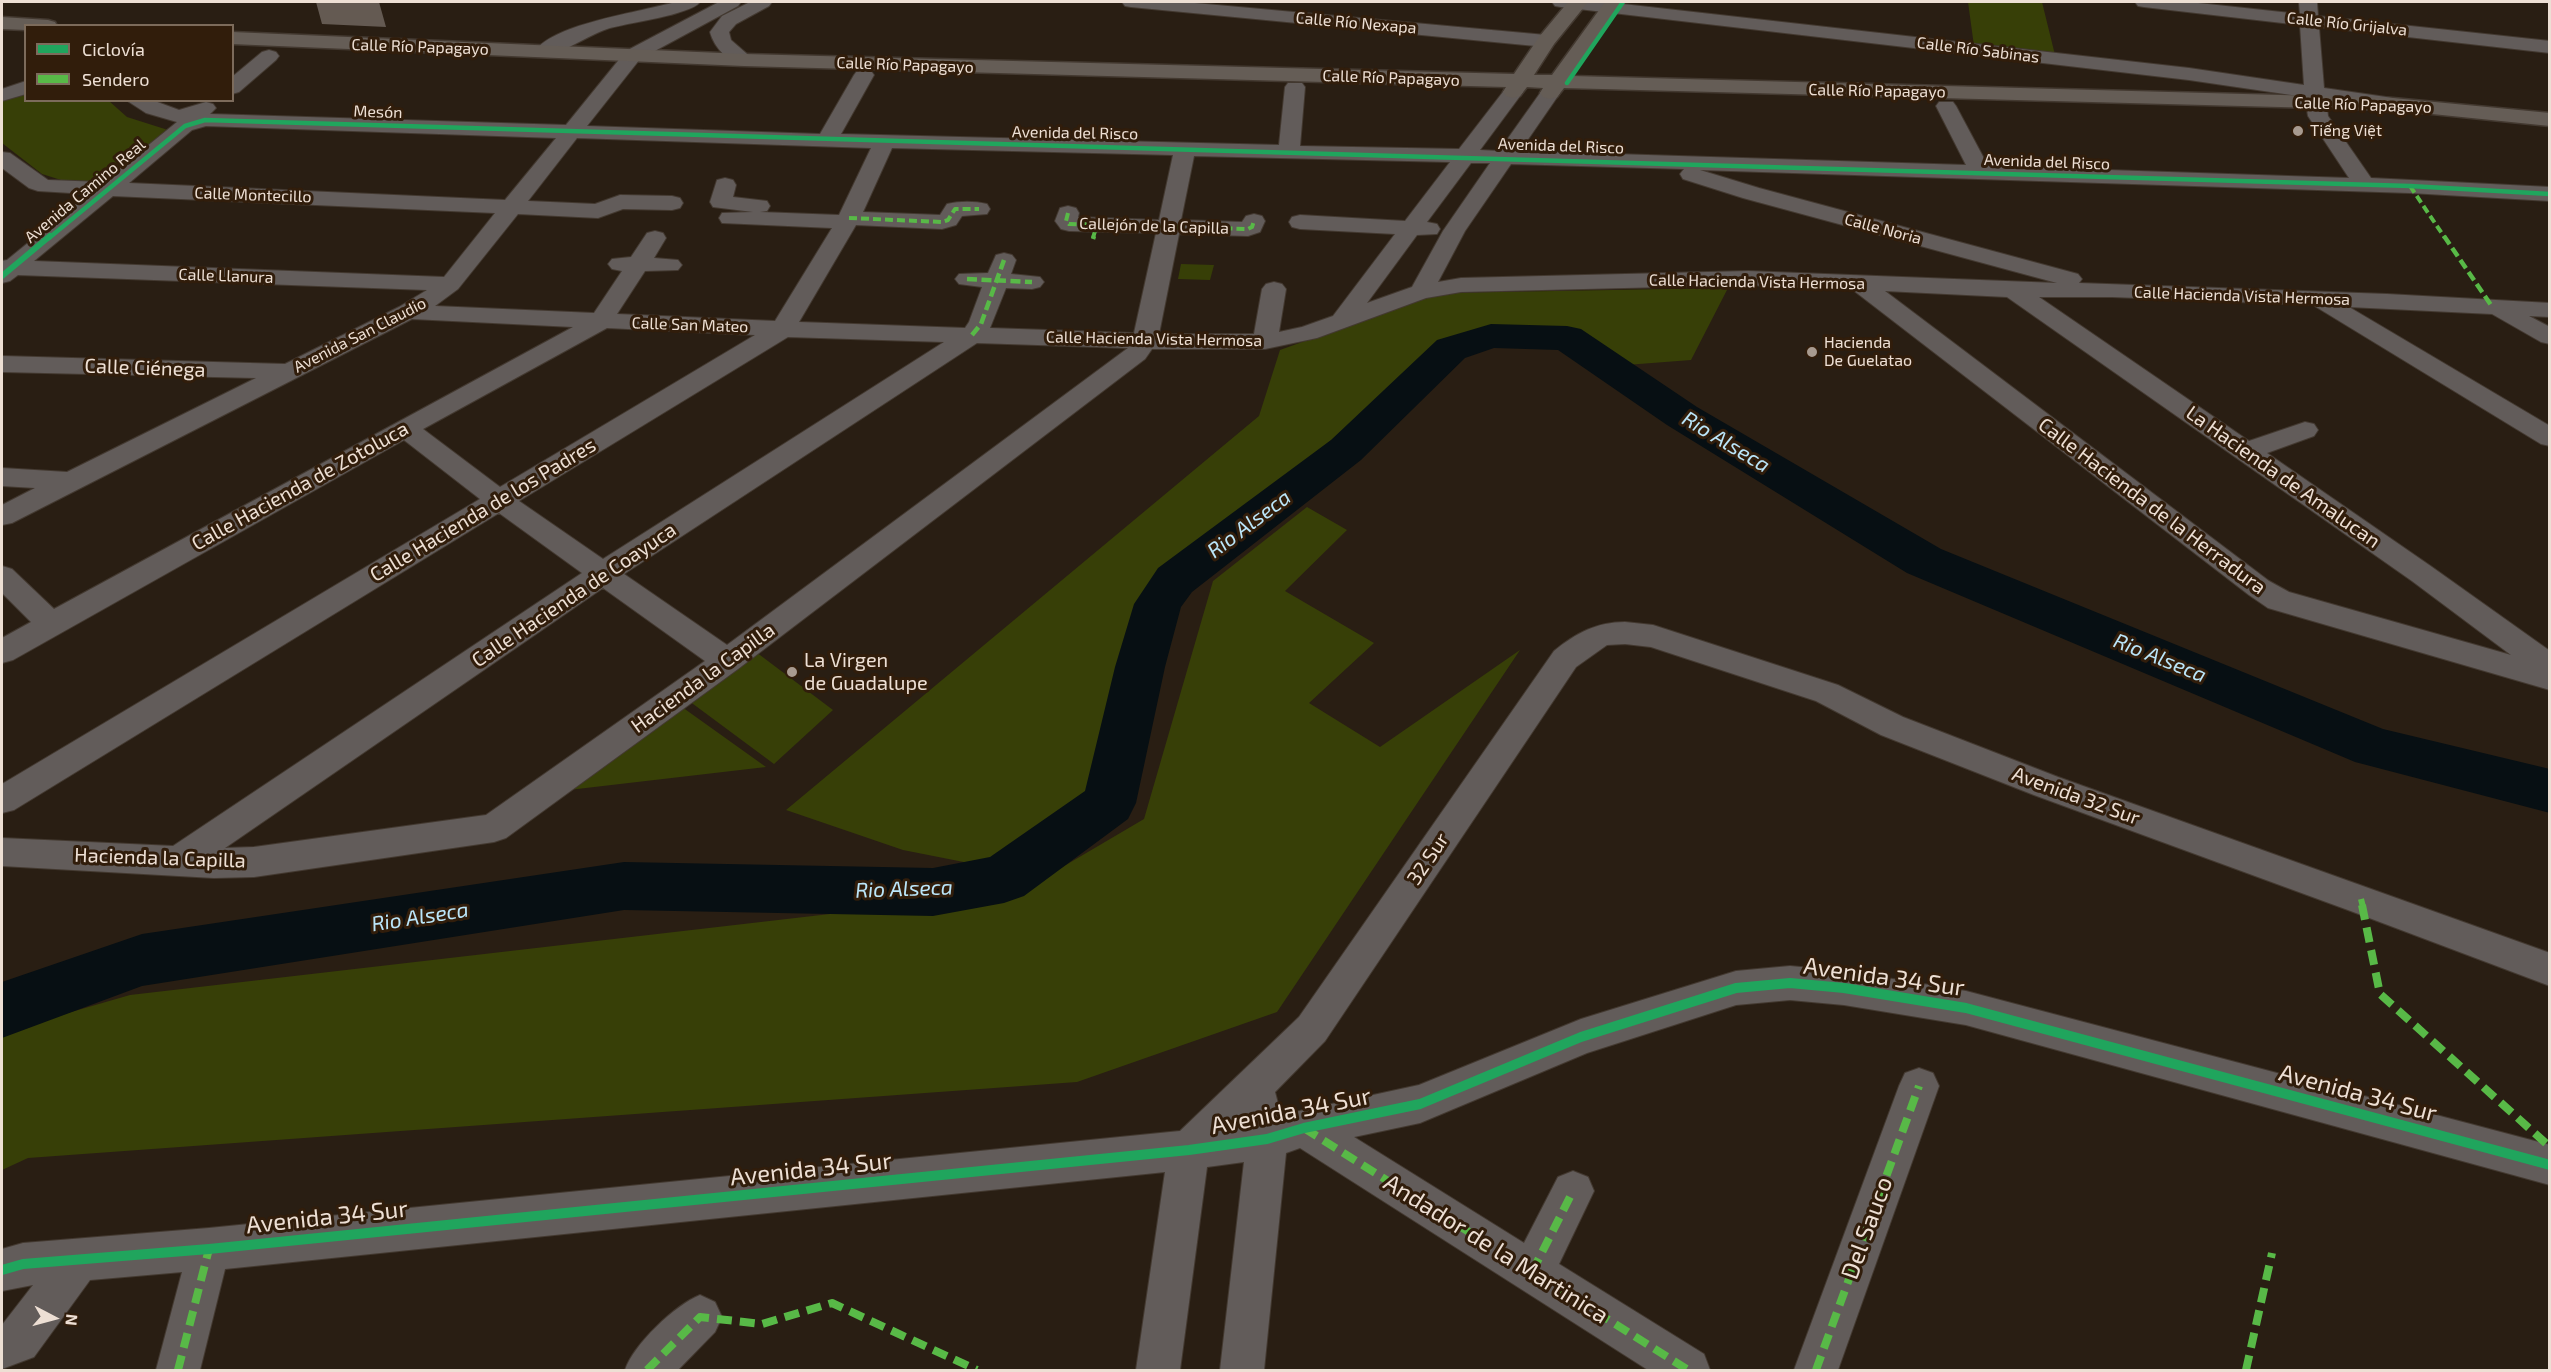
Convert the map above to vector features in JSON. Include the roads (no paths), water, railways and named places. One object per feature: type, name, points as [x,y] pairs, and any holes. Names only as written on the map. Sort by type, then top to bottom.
[{"type":"main road","points":[[1517,87],[1572,2]]},
{"type":"main road","points":[[1554,88],[1612,4]]},
{"type":"main road","points":[[2,23],[24,24]]},
{"type":"main road","points":[[2,37],[24,38]]},
{"type":"main road","name":"Calle Río Papagayo","points":[[234,38],[545,51],[627,61],[864,75],[1295,87],[1517,87]]},
{"type":"main road","name":"Calle Río Papagayo","points":[[234,54],[627,61],[744,60],[1554,88],[2393,104],[2550,120]]},
{"type":"main road","name":"Calle Río Papagayo","points":[[1554,88],[1946,106],[2316,103],[2386,117],[2550,132]]},
{"type":"street","points":[[545,51],[566,39],[598,26],[658,14],[691,2]]},
{"type":"street","name":"Avenida San Claudio","points":[[2,516],[408,312],[440,293],[450,284],[627,61],[732,2]]},
{"type":"street","points":[[744,60],[722,42],[719,32],[729,20],[763,2]]},
{"type":"street","name":"Calle Río Nexapa","points":[[1131,2],[1546,41]]},
{"type":"street","name":"Calle Río Sabinas","points":[[1572,2],[1612,4],[2316,103]]},
{"type":"street","name":"Calle Río Grijalva","points":[[2145,2],[2309,11],[2550,47]]},
{"type":"street","points":[[2309,11],[2316,103],[2365,185]]},
{"type":"street","points":[[234,75],[263,56]]},
{"type":"street","points":[[234,86],[263,56]]},
{"type":"street","points":[[827,140],[864,75]]},
{"type":"street","points":[[1288,153],[1295,87]]},
{"type":"street","points":[[1342,320],[1517,87]]},
{"type":"street","points":[[2,95],[24,88]]},
{"type":"street","points":[[1421,292],[1454,231],[1554,88]]},
{"type":"street","name":"Mesón","points":[[140,102],[161,114],[180,116],[196,114],[213,120],[571,132]]},
{"type":"street","name":"Avenida Camino Real","points":[[6,270],[109,189],[196,114],[214,102]]},
{"type":"street","points":[[1946,106],[1981,173]]},
{"type":"street","name":"Avenida del Risco","points":[[571,132],[1466,156],[2365,185],[2550,194]]},
{"type":"street","name":"Calle Hacienda de los Padres","points":[[2,800],[783,329],[848,220],[884,142]]},
{"type":"street","points":[[1145,341],[1167,226],[1185,149]]},
{"type":"street","name":"Calle Montecillo","points":[[2,158],[41,185],[598,211],[620,202],[672,203]]},
{"type":"street","name":"Calle Noria","points":[[1655,163],[1751,193],[2112,290]]},
{"type":"street","points":[[725,185],[721,202],[769,207],[770,219]]},
{"type":"street","points":[[730,218],[945,222],[955,209],[979,209]]},
{"type":"street","name":"Callejón de la Capilla","points":[[1068,213],[1067,223],[1095,232],[1167,226],[1252,225]]},
{"type":"street","points":[[1300,222],[1454,231]]},
{"type":"street","points":[[600,322],[655,238]]},
{"type":"street","points":[[612,264],[670,265]]},
{"type":"street","name":"Calle Llanura","points":[[6,270],[450,284]]},
{"type":"street","points":[[972,335],[981,324],[1000,270]]},
{"type":"street","points":[[967,279],[1000,270],[1032,282]]},
{"type":"street","name":"Calle Hacienda Vista Hermosa","points":[[972,335],[1145,341],[1265,342],[1308,333],[1421,292],[1461,285],[1749,278],[2013,290],[2112,290],[2492,305],[2550,310]]},
{"type":"street","name":"Calle Hacienda de la Herradura","points":[[1859,283],[2259,588],[2279,600],[2550,678]]},
{"type":"street","points":[[1265,342],[1274,289]]},
{"type":"street","name":"La Hacienda de Amalucan","points":[[2013,290],[2422,574],[2550,668]]},
{"type":"street","points":[[2321,300],[2550,438]]},
{"type":"street","points":[[2492,305],[2550,338]]},
{"type":"street","name":"Calle San Mateo","points":[[408,312],[600,322],[972,335]]},
{"type":"street","name":"Calle Hacienda de Zotoluca","points":[[2,652],[600,322]]},
{"type":"street","name":"Calle Hacienda de Coayuca","points":[[180,860],[602,574],[972,335]]},
{"type":"street","name":"Hacienda la Capilla","points":[[2,852],[214,863],[254,862],[494,828],[727,661],[1125,364],[1145,341]]},
{"type":"street","name":"Calle Ciénega","points":[[2,364],[289,371]]},
{"type":"street","points":[[405,428],[499,501],[727,661]]},
{"type":"street","points":[[2247,451],[2305,430]]},
{"type":"street","points":[[2,477],[71,481]]},
{"type":"street","points":[[2,576],[51,624]]},
{"type":"street","name":"Avenida 32 Sur","points":[[1602,633],[1624,632],[1653,636],[1827,693],[1892,726],[2035,781],[2550,970]]},
{"type":"street","name":"32 Sur","points":[[1189,1150],[1312,1029],[1565,659],[1583,643],[1602,633]]},
{"type":"street","name":"Avenida 34 Sur","points":[[2,1270],[23,1264],[209,1249],[1189,1150],[1285,1134],[1420,1104],[1581,1037],[1736,988],[1790,983],[1844,988],[1966,1008],[2550,1165]]},
{"type":"street","name":"Del Sauco","points":[[1816,1371],[1919,1086]]},
{"type":"street","points":[[1246,1369],[1285,1134],[1254,1087]]},
{"type":"street","name":"Andador de la Martinica","points":[[1285,1134],[1532,1272],[1688,1371]]},
{"type":"street","points":[[1158,1371],[1189,1150]]},
{"type":"street","points":[[1532,1272],[1573,1191]]},
{"type":"street","points":[[178,1371],[209,1249]]},
{"type":"street","points":[[2,1347],[18,1341],[78,1260]]},
{"type":"street","points":[[647,1371],[700,1317]]},
{"type":"waterway","name":"Rio Alseca","points":[[2,1010],[142,960],[624,886],[933,892],[1004,879],[1109,803],[1140,667],[1158,604],[1175,580],[1346,450],[1451,349],[1491,336],[1567,338],[1682,416],[1924,561],[2374,747],[2550,791]]},
{"type":"place","name":"Tiếng Việt","points":[[2298,131]]},
{"type":"place","name":"Hacienda De Guelatao","points":[[1812,352]]},
{"type":"place","name":"La Virgen de Guadalupe","points":[[792,672]]}]
